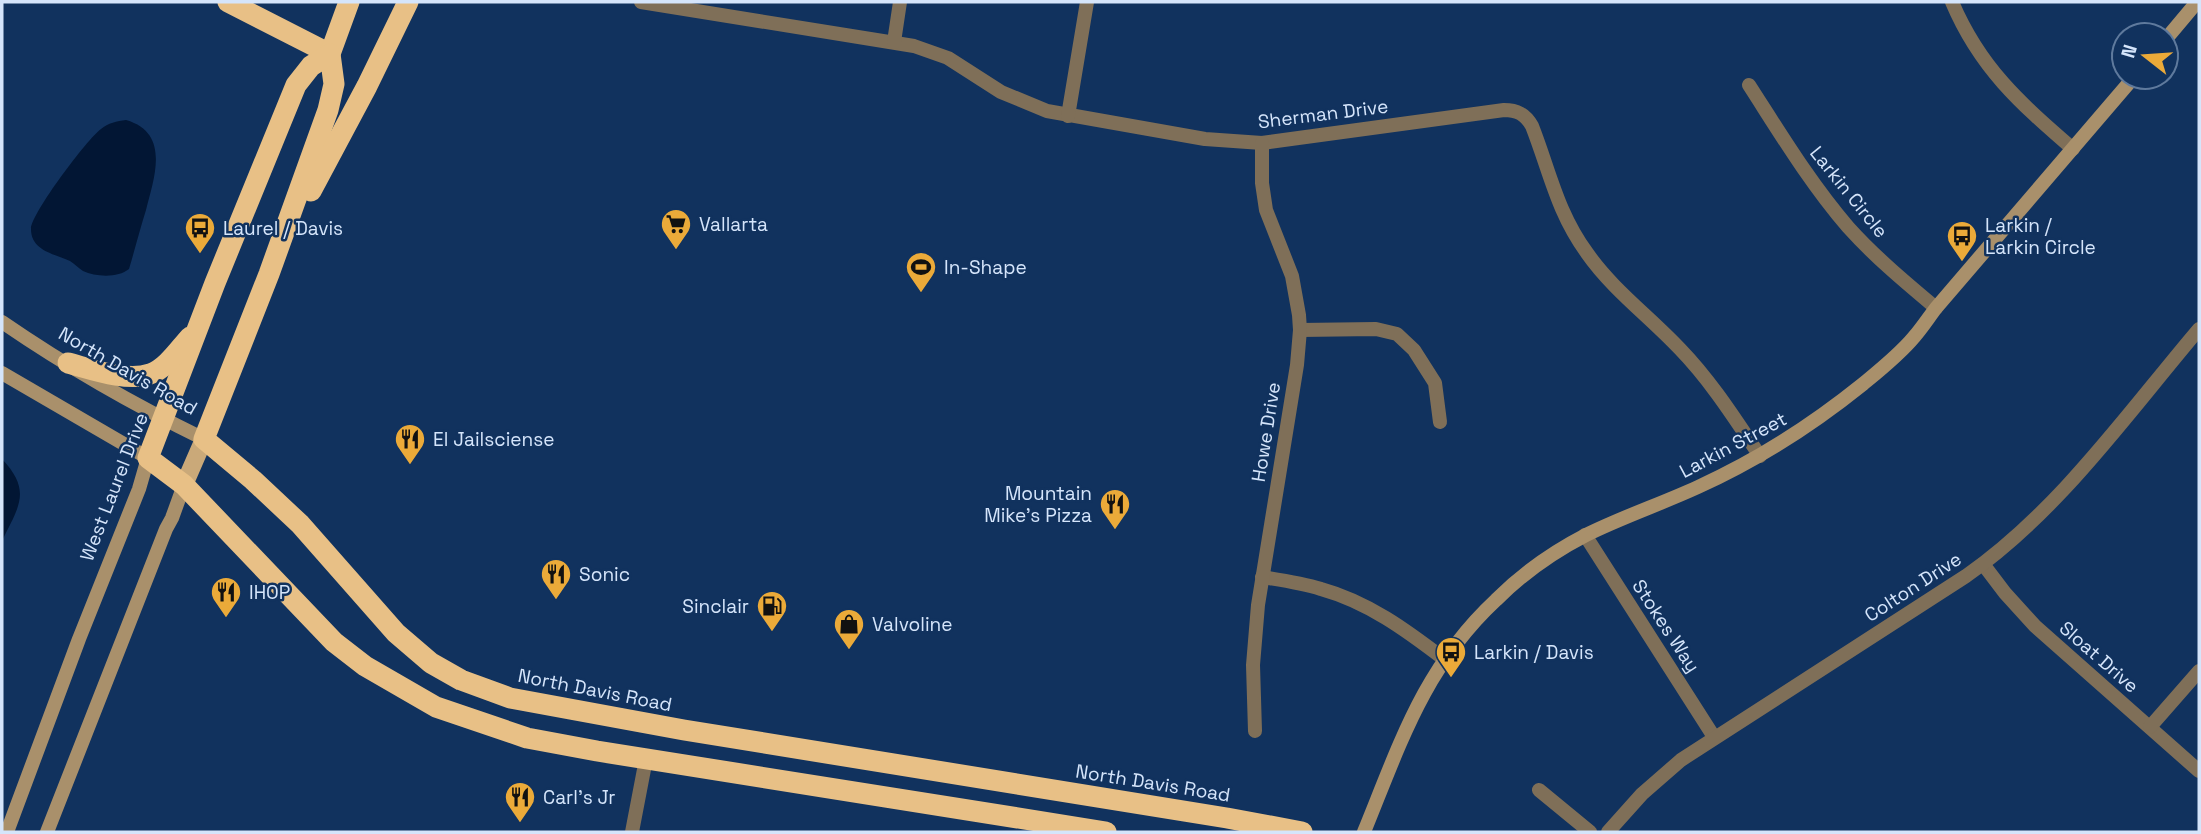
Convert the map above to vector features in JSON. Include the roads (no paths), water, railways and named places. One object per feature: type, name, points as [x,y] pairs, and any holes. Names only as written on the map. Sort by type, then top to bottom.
[{"type":"highway","points":[[228,2],[330,54]]},
{"type":"highway","points":[[204,439],[269,274],[328,110],[334,84],[330,54],[349,2]]},
{"type":"highway","points":[[269,274],[408,2]]},
{"type":"highway","name":"West Laurel Drive","points":[[148,458],[296,85],[310,65],[330,54]]},
{"type":"highway","points":[[68,363],[107,373],[133,376],[151,374],[164,365],[199,328]]},
{"type":"highway","name":"North Davis Road","points":[[204,439],[300,524],[396,633],[431,663],[461,680],[510,698],[684,730],[1301,832]]},
{"type":"highway","points":[[148,458],[184,485],[334,642],[365,666],[436,707],[527,738],[646,760],[1106,832]]},
{"type":"main road","points":[[184,485],[204,439]]},
{"type":"street","name":"Sherman Drive","points":[[641,2],[717,8],[894,42],[948,58],[1016,100],[1048,111],[1205,139],[1262,143],[1514,110],[1532,126],[1559,205],[1586,252],[1612,285],[1663,332],[1708,381],[1759,456]]},
{"type":"street","points":[[894,42],[900,2]]},
{"type":"street","points":[[1068,116],[1087,2]]},
{"type":"street","points":[[1952,2],[1976,48],[1997,77],[2017,100],[2073,149]]},
{"type":"street","points":[[2180,22],[2197,2]]},
{"type":"street","name":"Larkin Circle","points":[[1749,85],[1833,209],[1881,260],[1936,307]]},
{"type":"street","name":"Larkin Street","points":[[1364,832],[1413,712],[1444,659],[1469,627],[1509,587],[1585,535],[1695,489],[1759,456],[1831,410],[1914,338],[1936,307],[2122,91]]},
{"type":"street","name":"Howe Drive","points":[[1255,731],[1254,645],[1300,330],[1292,276],[1266,210],[1262,183],[1262,143]]},
{"type":"street","name":"North Davis Road","points":[[2,322],[163,419],[204,439]]},
{"type":"street","points":[[1300,330],[1376,329],[1396,334],[1414,349],[1437,386],[1440,422]]},
{"type":"street","name":"Colton Drive","points":[[1608,832],[1652,785],[1681,760],[1983,564],[2023,531],[2052,503],[2199,329]]},
{"type":"street","points":[[2,373],[148,458]]},
{"type":"street","name":"West Laurel Drive","points":[[6,832],[139,489],[148,458]]},
{"type":"street","points":[[47,832],[184,485]]},
{"type":"street","name":"Stokes Way","points":[[1585,535],[1714,737]]},
{"type":"street","name":"Sloat Drive","points":[[1983,564],[2035,626],[2199,771]]},
{"type":"street","points":[[1262,577],[1321,588],[1358,602],[1395,623],[1444,659]]},
{"type":"street","points":[[2150,727],[2199,671]]},
{"type":"street","points":[[632,832],[646,760]]},
{"type":"street","points":[[1539,790],[1590,832]]},
{"type":"water","points":[[126,120],[140,126],[149,135],[154,146],[156,158],[153,184],[129,269],[107,276],[94,274],[83,271],[70,261],[39,247],[31,229],[49,194],[84,146],[104,127]]},
{"type":"water","points":[[2,459],[17,480],[20,499],[2,541]]},
{"type":"place","name":"Vallarta","points":[[676,251]]},
{"type":"place","name":"Laurel / Davis","points":[[200,255]]},
{"type":"place","name":"Larkin / Larkin Circle","points":[[1962,263]]},
{"type":"place","name":"In-Shape","points":[[921,294]]},
{"type":"place","name":"El Jailsciense","points":[[410,466]]},
{"type":"place","name":"Mountain Mike's Pizza","points":[[1115,531]]},
{"type":"place","name":"Sonic","points":[[556,601]]},
{"type":"place","name":"IHOP","points":[[226,619]]},
{"type":"place","name":"Sinclair","points":[[772,633]]},
{"type":"place","name":"Valvoline","points":[[849,651]]},
{"type":"place","name":"Larkin / Davis","points":[[1451,679]]},
{"type":"place","name":"Carl's Jr","points":[[520,824]]}]
